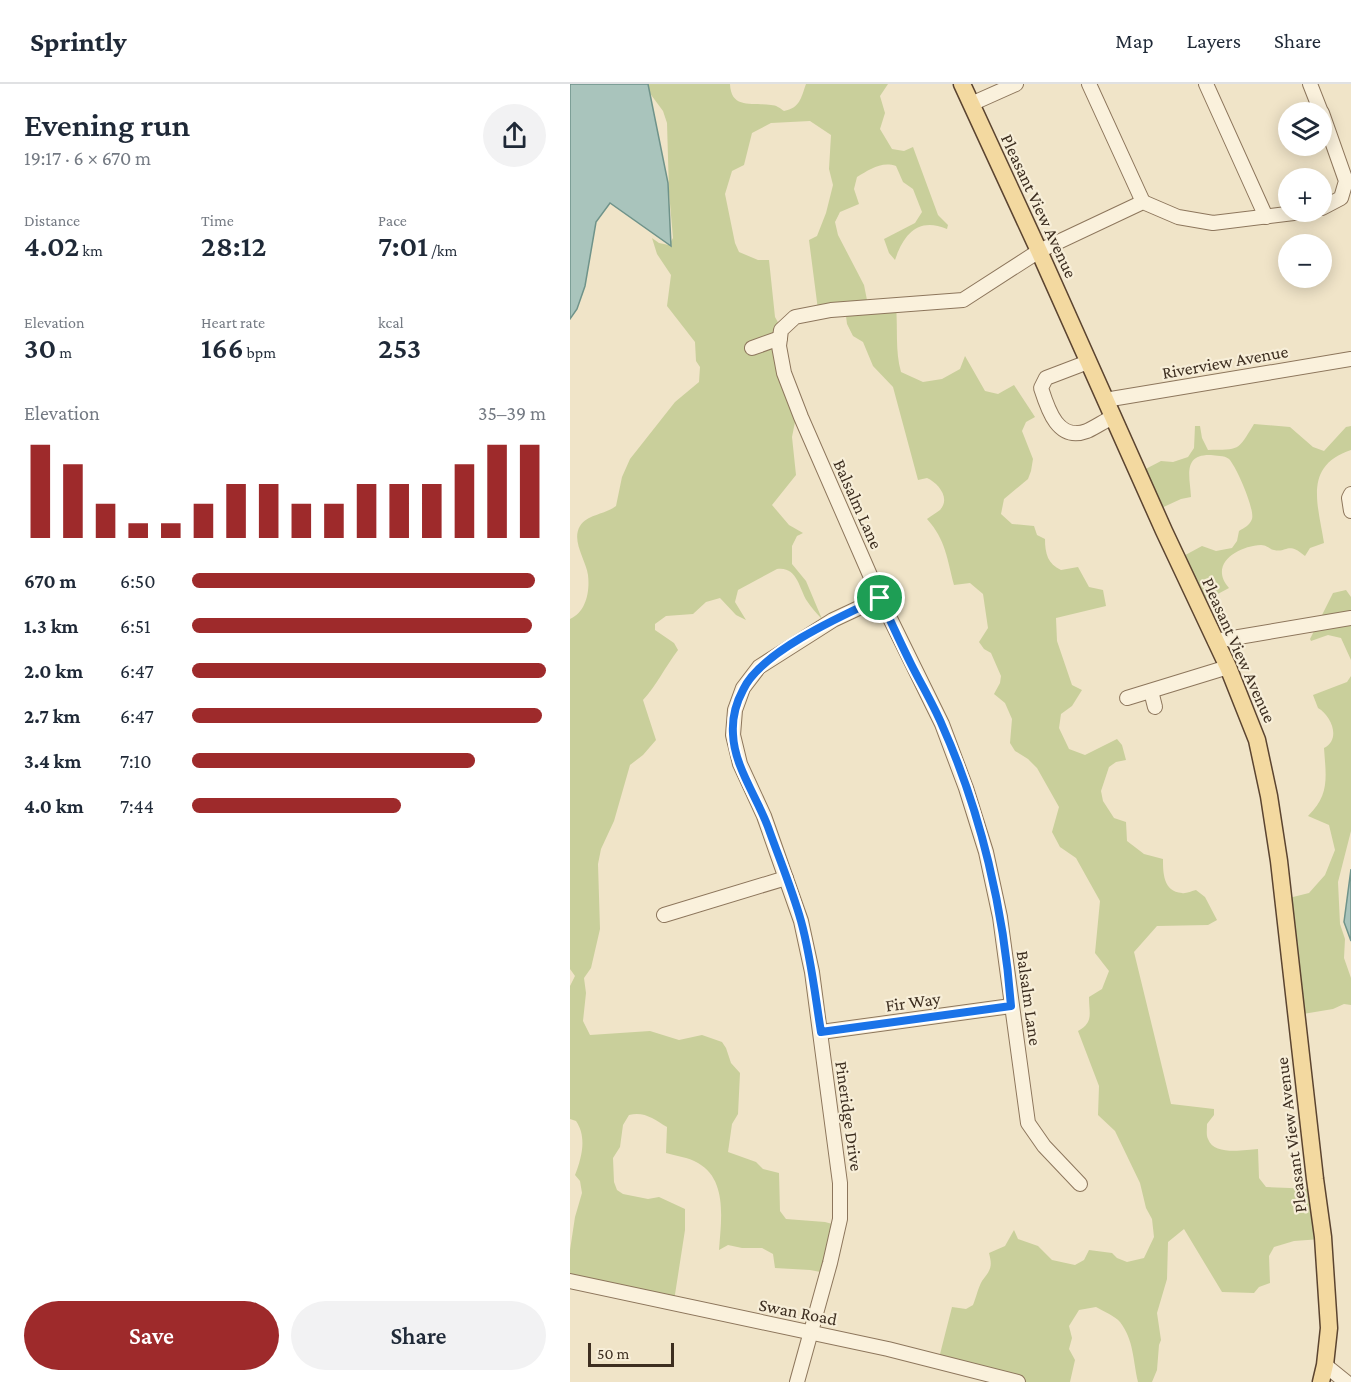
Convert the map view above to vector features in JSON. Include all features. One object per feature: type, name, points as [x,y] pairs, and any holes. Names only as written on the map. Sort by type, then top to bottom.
[{"type":"main road","name":"Pleasant View Avenue","points":[[962,84],[1228,667],[1257,740],[1276,840],[1323,1237],[1329,1318],[1326,1365],[1321,1382]]},
{"type":"street","points":[[971,104],[1016,84]]},
{"type":"street","points":[[1089,84],[1143,202],[1178,217],[1213,223],[1278,215]]},
{"type":"street","points":[[1206,84],[1266,217]]},
{"type":"street","points":[[1310,84],[1317,102]]},
{"type":"street","points":[[1332,143],[1346,181],[1341,198],[1332,203]]},
{"type":"street","points":[[752,348],[780,338],[782,330],[795,317],[831,310],[963,300],[1039,251],[1143,202]]},
{"type":"street","name":"Balsalm Lane","points":[[780,338],[779,346],[784,373],[880,598],[942,724],[966,788],[986,852],[1000,917],[1028,1123],[1044,1146],[1080,1184]]},
{"type":"street","name":"Riverview Avenue","points":[[1105,400],[1351,358]]},
{"type":"street","points":[[1088,362],[1047,378],[1041,388],[1047,408],[1060,428],[1070,433],[1085,432],[1113,417]]},
{"type":"street","points":[[1351,494],[1349,498],[1351,510]]},
{"type":"street","name":"Pineridge Drive","points":[[797,1382],[840,1219],[840,1183],[830,1119],[821,1032],[801,921],[764,816],[740,764],[733,735],[735,711],[743,688],[759,667],[832,620],[880,598]]},
{"type":"street","points":[[1215,641],[1351,618]]},
{"type":"street","points":[[1127,699],[1228,667]]},
{"type":"street","points":[[1151,692],[1155,707]]},
{"type":"street","points":[[664,915],[786,878]]},
{"type":"street","name":"Fir Way","points":[[821,1032],[1011,1006]]},
{"type":"street","name":"Swan Road","points":[[570,1281],[888,1349],[1018,1382]]},
{"type":"street","points":[[1326,1365],[1346,1382]]},
{"type":"green space","points":[[643,84],[730,84],[734,98],[739,101],[773,105],[784,111],[797,105],[806,84],[888,84],[880,96],[885,113],[880,129],[892,149],[904,151],[913,147],[938,215],[948,225],[947,229],[928,225],[914,230],[903,242],[895,260],[889,253],[884,239],[915,223],[922,212],[913,189],[903,182],[896,166],[885,165],[875,167],[857,177],[854,189],[859,204],[840,212],[835,222],[838,235],[864,285],[868,305],[896,306],[897,348],[901,372],[923,382],[942,379],[960,369],[965,356],[985,391],[998,394],[1014,385],[1035,417],[1026,422],[1022,431],[1033,459],[1028,479],[1004,499],[1001,514],[1012,524],[1034,526],[1037,535],[1045,539],[1047,554],[1053,565],[1061,570],[1078,567],[1089,587],[1103,590],[1106,606],[1056,618],[1057,641],[1072,685],[1082,690],[1072,706],[1061,714],[1059,728],[1069,749],[1085,755],[1117,739],[1122,745],[1126,760],[1116,762],[1109,767],[1101,791],[1103,801],[1114,818],[1126,822],[1127,841],[1144,854],[1163,859],[1165,880],[1171,889],[1183,893],[1196,890],[1205,897],[1217,920],[1208,925],[1157,926],[1134,952],[1171,1104],[1214,1109],[1214,1115],[1207,1124],[1207,1136],[1211,1144],[1216,1148],[1230,1151],[1258,1149],[1259,1178],[1266,1187],[1316,1189],[1321,1239],[1294,1241],[1274,1247],[1269,1256],[1270,1283],[1259,1287],[1254,1293],[1222,1292],[1184,1229],[1168,1242],[1167,1279],[1157,1313],[1161,1340],[1157,1370],[1152,1382],[1138,1382],[1131,1343],[1125,1329],[1115,1318],[1096,1307],[1079,1310],[1069,1326],[1072,1338],[1069,1349],[1075,1360],[1070,1382],[1025,1382],[939,1358],[952,1307],[966,1309],[973,1305],[990,1268],[989,1253],[1005,1246],[1014,1230],[1018,1239],[1038,1246],[1052,1260],[1075,1265],[1084,1260],[1089,1250],[1112,1253],[1127,1262],[1144,1258],[1154,1237],[1152,1219],[1146,1208],[1140,1183],[1115,1131],[1098,1115],[1099,1086],[1078,1031],[1089,1021],[1089,997],[1102,989],[1109,971],[1095,953],[1100,901],[1076,858],[1060,847],[1052,832],[1059,807],[1037,768],[1015,751],[1010,743],[1012,719],[1005,703],[994,694],[1001,676],[991,653],[979,642],[988,628],[983,594],[970,583],[954,585],[942,542],[927,519],[940,510],[944,496],[931,480],[927,478],[918,480],[893,387],[873,366],[863,342],[853,336],[847,324],[845,308],[818,310],[809,240],[817,236],[833,185],[829,169],[831,135],[810,121],[771,123],[752,133],[744,165],[732,171],[725,194],[739,252],[758,260],[769,260],[775,317],[780,326],[797,412],[792,437],[796,475],[772,505],[789,525],[803,533],[797,536],[792,546],[792,564],[806,581],[822,619],[807,601],[793,574],[784,569],[777,569],[738,590],[735,602],[746,620],[736,615],[720,598],[706,602],[693,614],[666,616],[655,624],[655,630],[674,643],[678,650],[643,700],[656,740],[643,755],[630,765],[614,821],[601,849],[598,864],[600,929],[591,968],[584,978],[586,993],[583,1021],[590,1035],[650,1031],[679,1040],[702,1035],[722,1042],[731,1063],[740,1073],[738,1114],[732,1124],[728,1152],[756,1162],[763,1169],[779,1173],[780,1211],[786,1219],[836,1225],[826,1273],[775,1268],[773,1254],[762,1248],[728,1245],[719,1250],[720,1202],[718,1190],[708,1170],[686,1158],[666,1153],[667,1127],[644,1115],[629,1115],[623,1125],[620,1147],[613,1158],[614,1182],[617,1190],[623,1194],[648,1199],[659,1197],[685,1209],[685,1230],[674,1301],[570,1279],[570,1250],[575,1217],[582,1193],[580,1181],[575,1175],[580,1161],[582,1140],[576,1121],[570,1119],[570,986],[575,976],[570,969],[570,619],[580,612],[586,601],[588,581],[587,569],[577,538],[583,522],[616,506],[622,477],[630,459],[675,402],[699,382],[700,367],[696,361],[695,342],[667,306],[671,275],[657,254],[652,238],[659,243],[669,245],[673,238],[667,123],[663,111]]},
{"type":"green space","points":[[1254,424],[1290,427],[1313,447],[1324,451],[1346,427],[1351,426],[1351,450],[1336,457],[1326,466],[1317,488],[1324,543],[1310,548],[1305,556],[1291,548],[1279,551],[1261,545],[1243,549],[1235,553],[1224,564],[1223,579],[1229,588],[1199,604],[1178,559],[1202,546],[1216,551],[1232,548],[1237,541],[1239,531],[1252,519],[1251,506],[1240,478],[1227,458],[1211,455],[1196,458],[1189,475],[1191,497],[1157,510],[1138,473],[1161,461],[1173,462],[1188,457],[1194,448],[1195,426],[1200,426],[1202,438],[1208,450],[1218,450],[1237,447]]},
{"type":"green space","points":[[1346,590],[1351,597],[1351,660],[1341,638],[1328,635],[1311,641],[1310,639],[1333,593]]},
{"type":"green space","points":[[1351,676],[1351,831],[1338,882],[1340,924],[1345,939],[1344,958],[1351,978],[1351,1005],[1344,1004],[1333,1009],[1297,1015],[1281,900],[1309,893],[1325,875],[1335,850],[1329,825],[1308,816],[1320,801],[1323,793],[1326,777],[1324,748],[1332,740],[1333,734],[1331,722],[1318,708],[1313,695],[1347,682]]},
{"type":"water","points":[[570,84],[648,84],[668,183],[671,246],[610,203],[596,222],[585,286],[577,309],[570,319]]},
{"type":"water","points":[[1351,869],[1351,941],[1344,922]]},
{"type":"route","points":[[880,598],[942,724],[966,788],[986,852],[1000,917],[1011,1006],[821,1032],[801,921],[764,816],[740,764],[733,735],[735,711],[743,688],[759,667],[832,620],[880,598]]}]
